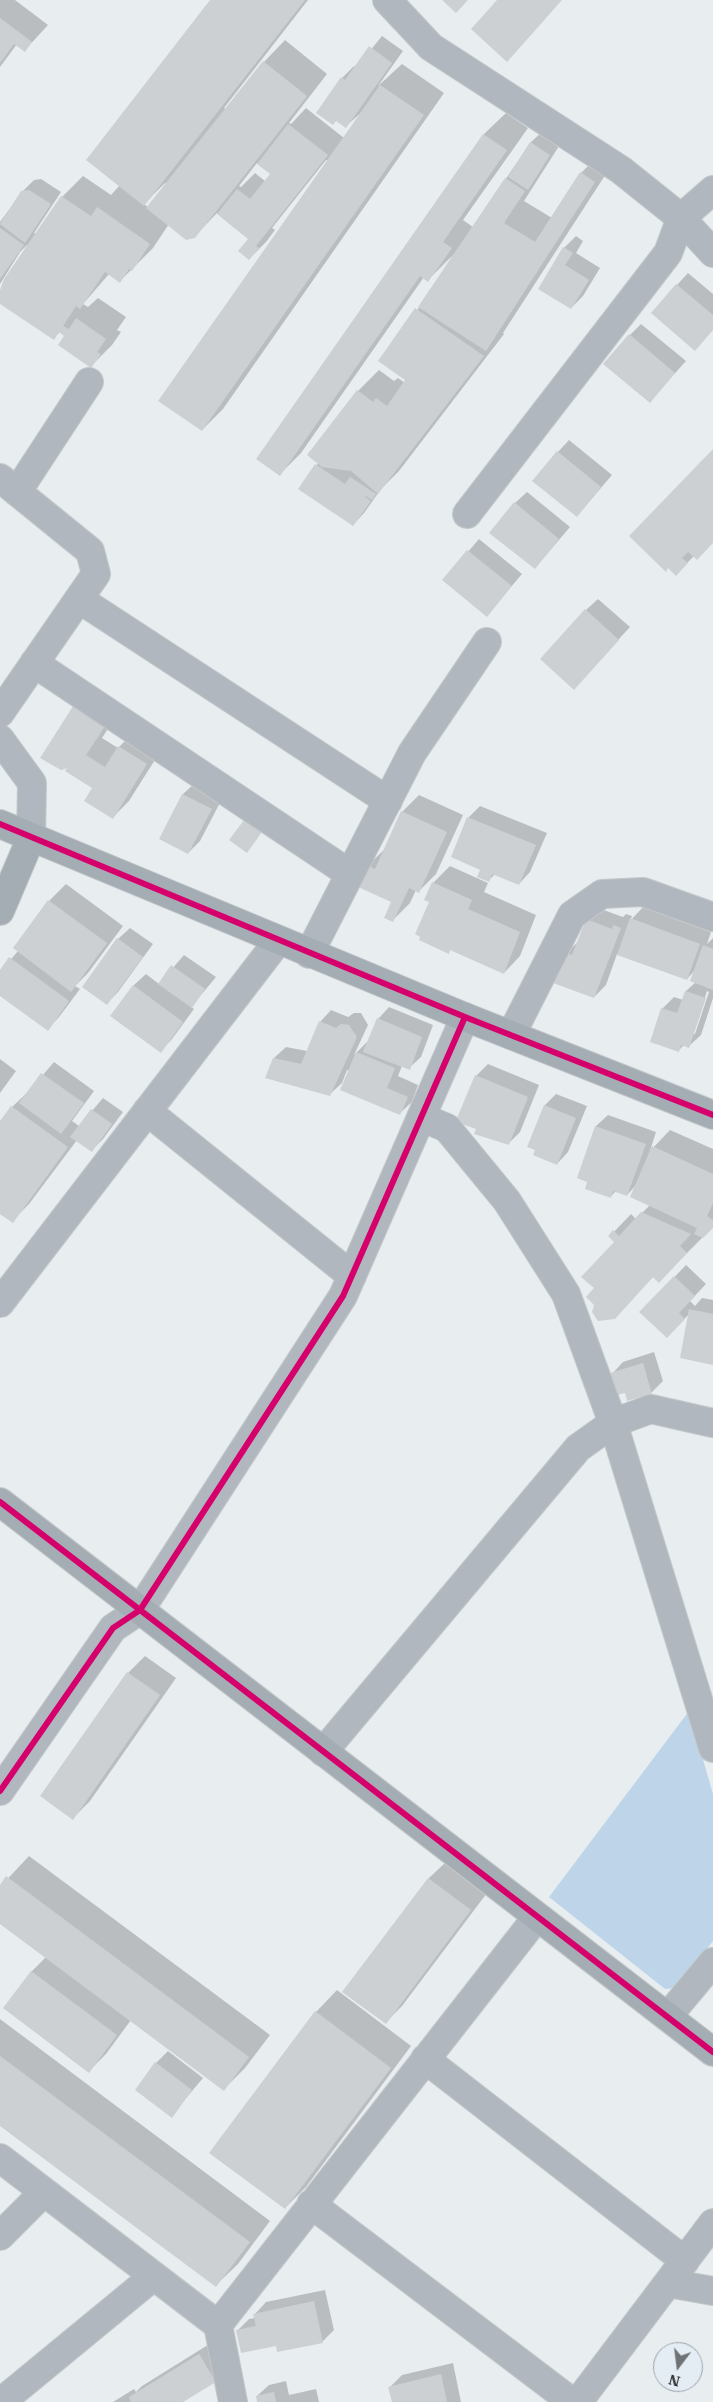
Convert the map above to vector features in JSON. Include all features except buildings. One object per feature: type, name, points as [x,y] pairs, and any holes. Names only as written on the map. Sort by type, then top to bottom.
[{"type":"street","points":[[387,0],[431,47],[621,170],[680,218],[713,254]]},
{"type":"street","points":[[467,514],[668,254],[680,218],[713,190]]},
{"type":"street","points":[[0,713],[96,574],[90,551],[9,485],[89,382]]},
{"type":"street","points":[[79,599],[388,800]]},
{"type":"street","points":[[309,954],[412,752],[487,642]]},
{"type":"street","points":[[34,663],[350,874]]},
{"type":"street","points":[[0,739],[32,783],[31,838],[0,911]]},
{"type":"street","points":[[0,824],[309,954],[713,1115]]},
{"type":"street","points":[[0,864],[31,838]]},
{"type":"street","points":[[511,1035],[572,916],[602,894],[642,892],[713,917]]},
{"type":"street","points":[[0,1303],[278,941]]},
{"type":"street","points":[[2,1784],[113,1628],[140,1610],[344,1296],[464,1017]]},
{"type":"street","points":[[147,1111],[352,1276]]},
{"type":"street","points":[[421,1117],[447,1128],[508,1201],[566,1294],[613,1423],[713,1748]]},
{"type":"street","points":[[323,1752],[578,1448],[613,1423],[651,1409],[713,1423]]},
{"type":"street","points":[[0,1502],[713,2052]]},
{"type":"street","points":[[218,2325],[537,1917]]},
{"type":"street","points":[[668,2016],[713,1962]]},
{"type":"street","points":[[425,2059],[685,2261]]},
{"type":"street","points":[[0,2158],[218,2325],[233,2402]]},
{"type":"street","points":[[0,2236],[44,2192]]},
{"type":"street","points":[[311,2204],[572,2402]]},
{"type":"street","points":[[578,2402],[713,2223]]},
{"type":"street","points":[[1,2402],[154,2276]]},
{"type":"street","points":[[668,2282],[713,2291]]},
{"type":"shaded area","points":[[689,1711],[713,1794],[713,1941],[676,1988],[665,1989],[549,1897]]},
{"type":"cycle path","points":[[0,824],[465,1017],[713,1115]]},
{"type":"cycle path","points":[[0,1791],[113,1628],[140,1610],[343,1296],[465,1017]]},
{"type":"cycle path","points":[[0,1502],[713,2052]]}]
